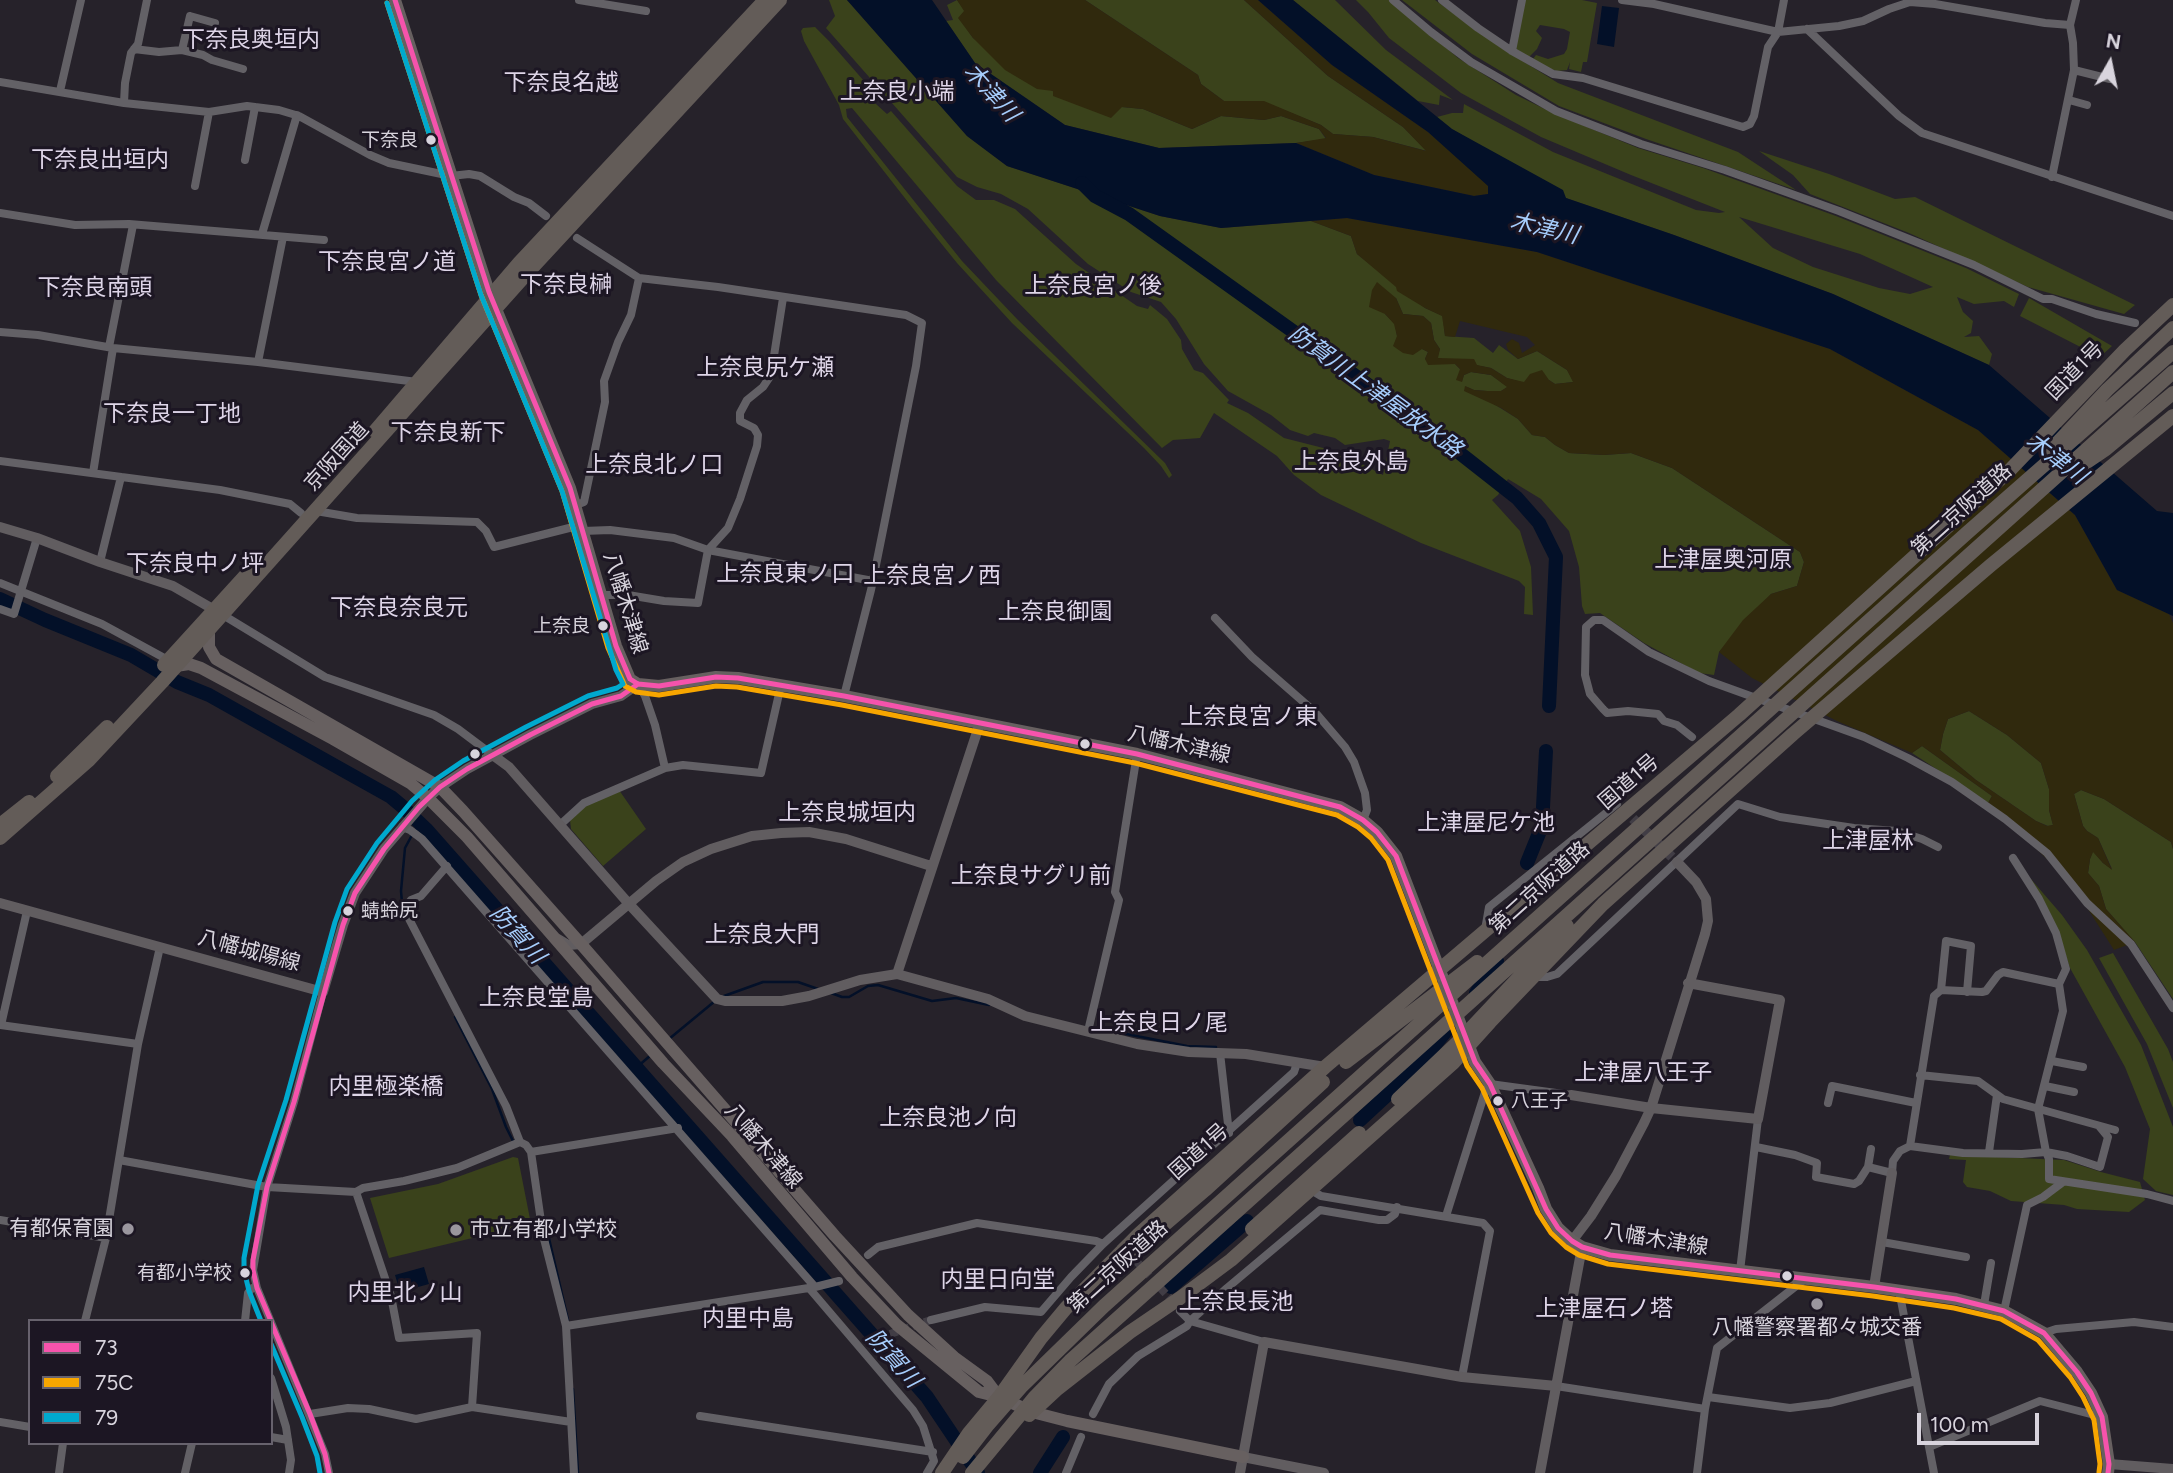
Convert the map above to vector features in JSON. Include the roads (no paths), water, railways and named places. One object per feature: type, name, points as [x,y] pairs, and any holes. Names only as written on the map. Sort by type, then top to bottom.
[{"type":"highway","name":"京阪国道","points":[[309,512],[417,382],[493,303],[529,271],[763,8],[780,0]]},
{"type":"highway","name":"京阪国道","points":[[0,838],[89,760],[171,664],[493,303]]},
{"type":"highway","name":"国道1号","points":[[942,1473],[969,1433],[1066,1308],[1139,1234],[1325,1067],[1443,976],[1485,933],[1739,715],[2009,471],[2125,350],[2173,305]]},
{"type":"highway","points":[[2024,482],[2081,416],[2173,328]]},
{"type":"highway","name":"第二京阪道路","points":[[952,1473],[987,1426],[1022,1386],[1104,1306],[2024,482],[2173,352]]},
{"type":"highway","name":"第二京阪道路","points":[[972,1473],[1026,1407],[1071,1360],[2173,372]]},
{"type":"highway","points":[[2039,494],[2106,449],[2173,393]]},
{"type":"highway","points":[[984,1469],[1032,1412],[1056,1390],[1130,1332],[1180,1304],[1454,1063],[1467,1042],[1602,904],[1793,734],[1991,565],[2173,416]]},
{"type":"highway","name":"京阪国道","points":[[171,664],[209,631],[218,612]]},
{"type":"highway","name":"京阪国道","points":[[0,825],[37,796],[158,680]]},
{"type":"highway","points":[[1066,1308],[1159,1231],[1332,1073],[1511,935],[1633,833]]},
{"type":"highway","points":[[1180,1304],[1254,1227],[1460,1040],[1632,857]]},
{"type":"main road","name":"八幡木津線","points":[[395,0],[493,303],[576,505],[624,667],[630,679],[638,684],[659,686],[716,677],[738,678],[844,696],[1137,754],[1340,807],[1363,820],[1377,832],[1396,856],[1475,1062],[1490,1084],[1546,1209],[1558,1228],[1577,1244],[1610,1255],[1899,1290],[2004,1311],[2044,1333],[2091,1393],[2102,1417],[2109,1469]]},
{"type":"main road","name":"八幡木津線","points":[[209,631],[209,647],[216,659],[440,787],[581,944],[844,1246],[908,1315],[954,1357],[986,1381],[999,1396]]},
{"type":"main road","name":"八幡木津線","points":[[171,664],[189,664],[201,668],[410,783],[423,803],[467,837],[663,1063],[732,1136],[838,1262],[897,1325],[979,1392],[999,1396],[1032,1412],[1243,1457]]},
{"type":"street","points":[[60,91],[81,0]]},
{"type":"street","points":[[124,103],[131,53],[138,44],[147,0]]},
{"type":"street","points":[[579,0],[646,11]]},
{"type":"street","points":[[1393,0],[1471,62],[1556,111],[1630,140],[1725,170],[1839,211],[1974,265],[2043,299],[2052,299],[2096,314],[2135,323]]},
{"type":"street","points":[[1442,0],[1478,29],[1553,74],[1583,78],[1743,127],[1750,124],[1754,116],[1768,47],[1778,32],[1784,0]]},
{"type":"street","points":[[1512,51],[1522,0]]},
{"type":"street","points":[[1622,0],[1654,4],[1778,32],[1863,21],[1887,4],[1910,2],[1972,5],[2045,23],[2070,25]]},
{"type":"street","points":[[2052,177],[2074,69],[2070,25],[2076,0]]},
{"type":"street","points":[[182,50],[190,16],[215,23]]},
{"type":"street","points":[[1807,29],[1899,116],[1922,133],[2173,216]]},
{"type":"street","points":[[134,49],[159,52],[182,50],[243,69]]},
{"type":"street","points":[[2074,69],[2110,79]]},
{"type":"street","points":[[0,82],[124,103],[209,111],[247,106],[297,115],[390,163],[451,176],[480,176],[529,203],[546,216]]},
{"type":"street","points":[[2069,100],[2087,105]]},
{"type":"street","points":[[245,160],[256,107]]},
{"type":"street","points":[[195,186],[209,111]]},
{"type":"street","points":[[262,234],[297,115]]},
{"type":"street","points":[[0,213],[75,225],[133,225],[324,240]]},
{"type":"street","points":[[93,473],[111,348],[133,225]]},
{"type":"street","points":[[258,362],[283,237]]},
{"type":"street","points":[[577,238],[639,278],[906,315],[922,323],[916,366],[873,581],[844,696]]},
{"type":"street","points":[[576,505],[584,502],[605,402],[604,381],[631,315],[639,278]]},
{"type":"street","points":[[602,595],[628,595],[698,603],[708,550],[728,528],[757,446],[758,435],[754,428],[740,421],[740,412],[747,400],[763,387],[771,374],[783,298]]},
{"type":"street","points":[[0,332],[38,335],[111,348],[258,362],[417,382]]},
{"type":"street","points":[[0,461],[220,491],[290,504],[309,512],[357,518],[477,522],[486,531],[494,547],[582,528],[637,532],[674,538],[708,550],[873,581]]},
{"type":"street","points":[[100,562],[121,477]]},
{"type":"street","points":[[0,527],[173,586],[325,677],[434,715],[458,729],[509,767],[629,904],[717,999],[782,1001],[809,996],[860,980],[897,974],[988,999],[1025,1016],[1137,1044],[1189,1052],[1246,1054],[1325,1067]]},
{"type":"street","points":[[0,609],[14,614],[37,538]]},
{"type":"street","points":[[0,583],[103,624],[171,664]]},
{"type":"street","points":[[1215,618],[1252,657],[1315,712],[1345,747],[1354,762],[1365,793],[1367,810],[1363,820]]},
{"type":"street","points":[[1692,737],[1677,724],[1664,721],[1658,714],[1607,713],[1603,709],[1590,694],[1585,675],[1586,626],[1594,620],[1603,620],[1649,652],[1709,681],[1864,737],[1952,782],[2047,853],[2087,903],[2130,944],[2173,1008]]},
{"type":"street","points":[[638,684],[655,724],[664,768]]},
{"type":"street","name":"八幡城陽線","points":[[0,902],[323,992],[355,893],[384,849],[423,803],[440,787],[467,769],[530,734],[592,704],[621,696],[638,684]]},
{"type":"street","points":[[561,824],[584,803],[664,768],[683,765],[761,773],[780,685]]},
{"type":"street","points":[[897,974],[980,723]]},
{"type":"street","points":[[1088,1031],[1118,900],[1115,892],[1137,754]]},
{"type":"street","points":[[1485,933],[1489,907],[1618,804]]},
{"type":"street","points":[[1533,977],[1557,974],[1738,804],[1780,817],[1854,828],[1897,831],[1938,847]]},
{"type":"street","points":[[402,827],[422,839],[447,866],[678,1128],[913,1410],[923,1426],[933,1452],[934,1461],[927,1473]]},
{"type":"street","points":[[553,937],[568,945],[581,944],[683,862],[732,841],[780,832],[809,832],[846,839],[931,866]]},
{"type":"street","points":[[2013,858],[2039,899],[2056,933],[2066,969],[2059,984],[2063,1011],[2038,1109],[2049,1159],[2049,1178],[2147,1194],[2173,1201]]},
{"type":"street","points":[[1540,1473],[1577,1244],[1616,1177],[1651,1108],[1705,934],[1706,899],[1677,862]]},
{"type":"street","points":[[447,866],[421,896],[411,900],[407,905],[407,915],[506,1105],[520,1142],[531,1152],[543,1235],[566,1326],[574,1473]]},
{"type":"street","points":[[27,911],[1,1025],[138,1044]]},
{"type":"street","points":[[1910,1146],[1934,996],[1941,990],[1946,941],[1971,946],[1967,992]]},
{"type":"street","points":[[86,1319],[106,1238],[138,1044],[160,947]]},
{"type":"street","points":[[1941,990],[1986,991],[2003,972],[2059,984]]},
{"type":"street","points":[[1688,983],[1780,1000],[1758,1119],[1740,1271]]},
{"type":"street","points":[[268,1319],[257,1288],[253,1260],[267,1187],[294,1102],[323,992]]},
{"type":"street","points":[[1220,1053],[1229,1133]]},
{"type":"street","points":[[2052,1061],[2083,1068]]},
{"type":"street","points":[[931,1320],[985,1307],[1041,1312],[1102,1244],[1229,1133],[1294,1072],[1297,1063]]},
{"type":"street","points":[[1920,1075],[1978,1081],[2011,1102],[2115,1130]]},
{"type":"street","points":[[1446,1216],[1486,1089],[1490,1084],[1651,1108],[1758,1119]]},
{"type":"street","points":[[1828,1103],[1832,1086],[1916,1102]]},
{"type":"street","points":[[2045,1086],[2074,1092]]},
{"type":"street","points":[[1989,1152],[1997,1095]]},
{"type":"street","points":[[1874,1287],[1894,1160],[1900,1152],[1910,1146],[1944,1152],[2046,1152],[2100,1167],[2108,1137],[2099,1126]]},
{"type":"street","points":[[531,1152],[678,1128]]},
{"type":"street","points":[[119,1160],[267,1187],[356,1192],[363,1188],[457,1168],[520,1142]]},
{"type":"street","points":[[1756,1147],[1817,1163],[1816,1177],[1854,1184],[1868,1167],[1871,1149]]},
{"type":"street","points":[[1868,1167],[1892,1173]]},
{"type":"street","points":[[2004,1311],[2027,1205],[2063,1182]]},
{"type":"street","points":[[1311,1190],[1321,1196],[1483,1223],[1490,1231],[1462,1377]]},
{"type":"street","points":[[356,1192],[391,1297],[399,1338],[477,1333],[472,1407]]},
{"type":"street","points":[[1093,1414],[1109,1384],[1138,1356],[1187,1326],[1320,1210],[1387,1220],[1395,1214],[1396,1207]]},
{"type":"street","points":[[0,1220],[106,1238]]},
{"type":"street","points":[[868,1255],[878,1247],[976,1223],[1102,1244]]},
{"type":"street","points":[[1113,1236],[1120,1243]]},
{"type":"street","points":[[1882,1242],[1966,1257]]},
{"type":"street","points":[[1983,1305],[1991,1264]]},
{"type":"street","points":[[1697,1473],[1705,1409],[1717,1348],[1805,1279]]},
{"type":"street","points":[[566,1326],[812,1288],[839,1281]]},
{"type":"street","points":[[246,1319],[248,1293],[257,1288]]},
{"type":"street","points":[[1899,1290],[1934,1473]]},
{"type":"street","points":[[1180,1304],[1190,1321],[1264,1342],[1462,1377],[1556,1386],[1705,1409]]},
{"type":"street","points":[[2044,1333],[2056,1329],[2133,1322],[2173,1327]]},
{"type":"street","points":[[274,1334],[310,1414],[329,1473]]},
{"type":"street","points":[[1240,1473],[1264,1342]]},
{"type":"street","points":[[1708,1396],[1790,1408],[1830,1403],[1916,1381]]},
{"type":"street","points":[[273,1383],[289,1440],[289,1473]]},
{"type":"street","points":[[1929,1447],[2040,1402],[2102,1417]]},
{"type":"street","points":[[310,1414],[348,1408],[369,1409],[416,1419],[472,1407],[571,1422]]},
{"type":"street","points":[[700,1416],[933,1452]]},
{"type":"street","points":[[0,1422],[28,1427]]},
{"type":"street","points":[[273,1437],[289,1440]]},
{"type":"street","points":[[1066,1473],[1081,1437]]},
{"type":"street","points":[[59,1473],[64,1445]]},
{"type":"street","points":[[185,1473],[192,1445]]},
{"type":"street","points":[[1243,1457],[1324,1473]]},
{"type":"street","points":[[2109,1469],[2173,1469]]},
{"type":"water","name":"木津川","points":[[847,0],[932,0],[975,63],[1065,125],[1159,148],[1296,143],[1374,175],[1474,196],[1488,194],[1488,186],[1428,132],[1332,65],[1258,0],[1293,0],[1452,129],[1563,190],[1566,198],[1833,294],[1989,365],[2157,511],[2173,513],[2173,616],[2117,590],[2075,515],[1978,430],[1830,349],[1537,252],[1347,218],[1221,228],[1160,216],[1007,166],[967,136]]},
{"type":"water","points":[[1602,6],[1619,8],[1614,47],[1597,44]]},
{"type":"water","points":[[424,1267],[429,1284],[400,1292],[395,1275]]},
{"type":"waterway","name":"防賀川上津屋放水路","points":[[1082,183],[1095,196],[1129,214],[1424,425],[1517,498],[1539,523],[1556,557],[1549,706]]},
{"type":"waterway","name":"防賀川","points":[[0,599],[131,655],[177,682],[209,695],[391,797],[403,807],[426,829],[927,1397],[978,1473]]},
{"type":"waterway","name":"防賀川上津屋放水路","points":[[1527,863],[1542,826],[1546,751]]},
{"type":"waterway","name":"防賀川","points":[[416,830],[421,825]]},
{"type":"waterway","points":[[403,914],[401,891],[405,848],[412,835]]},
{"type":"waterway","name":"防賀川上津屋放水路","points":[[1476,993],[1497,961]]},
{"type":"waterway","points":[[724,996],[763,982],[798,982],[818,989]]},
{"type":"waterway","points":[[831,993],[849,997],[868,986],[878,985],[932,1001],[956,998],[989,1005]]},
{"type":"waterway","points":[[669,1039],[715,1001]]},
{"type":"waterway","points":[[455,1017],[492,1089],[506,1127],[513,1141],[516,1141]]},
{"type":"waterway","name":"防賀川上津屋放水路","points":[[1360,1120],[1414,1070],[1451,1025]]},
{"type":"waterway","points":[[1091,1027],[1187,1046],[1216,1047]]},
{"type":"waterway","points":[[637,1067],[651,1055]]},
{"type":"waterway","points":[[544,1217],[568,1320]]},
{"type":"waterway","name":"防賀川上津屋放水路","points":[[1171,1287],[1247,1221]]},
{"type":"waterway","points":[[573,1389],[578,1473]]},
{"type":"waterway","name":"防賀川上津屋放水路","points":[[1040,1473],[1063,1437]]},
{"type":"tunnel","points":[[1622,808],[1677,862]]},
{"type":"tunnel","points":[[1120,1243],[1174,1303]]},
{"type":"tunnel","points":[[890,1334],[931,1320]]},
{"type":"place","name":"下奈良","points":[[431,140]]},
{"type":"place","name":"上奈良","points":[[603,626]]},
{"type":"place","name":"蜻蛉尻","points":[[348,911]]},
{"type":"place","name":"八王子","points":[[1498,1101]]},
{"type":"place","name":"有都保育園","points":[[128,1229]]},
{"type":"place","name":"市立有都小学校","points":[[456,1230]]},
{"type":"place","name":"有都小学校","points":[[245,1273]]},
{"type":"place","name":"八幡警察署都々城交番","points":[[1817,1304]]},
{"type":"district","name":"下奈良奥垣内","points":[[251,40]]},
{"type":"district","name":"下奈良名越","points":[[561,83]]},
{"type":"district","name":"上奈良小端","points":[[897,92]]},
{"type":"district","name":"下奈良出垣内","points":[[100,160]]},
{"type":"district","name":"下奈良宮ノ道","points":[[387,262]]},
{"type":"district","name":"下奈良榊","points":[[566,285]]},
{"type":"district","name":"上奈良宮ノ後","points":[[1093,286]]},
{"type":"district","name":"下奈良南頭","points":[[95,288]]},
{"type":"district","name":"上奈良尻ケ瀬","points":[[765,368]]},
{"type":"district","name":"下奈良一丁地","points":[[172,414]]},
{"type":"district","name":"下奈良新下","points":[[448,433]]},
{"type":"district","name":"上奈良外島","points":[[1351,462]]},
{"type":"district","name":"上奈良北ノ口","points":[[654,465]]},
{"type":"district","name":"上津屋奥河原","points":[[1723,560]]},
{"type":"district","name":"下奈良中ノ坪","points":[[195,564]]},
{"type":"district","name":"上奈良東ノ口","points":[[785,574]]},
{"type":"district","name":"上奈良宮ノ西","points":[[932,576]]},
{"type":"district","name":"下奈良奈良元","points":[[399,608]]},
{"type":"district","name":"上奈良御園","points":[[1055,612]]},
{"type":"district","name":"上奈良宮ノ東","points":[[1249,717]]},
{"type":"district","name":"上奈良城垣内","points":[[847,813]]},
{"type":"district","name":"上津屋尼ケ池","points":[[1486,823]]},
{"type":"district","name":"上津屋林","points":[[1868,841]]},
{"type":"district","name":"上奈良サグリ前","points":[[1031,876]]},
{"type":"district","name":"上奈良大門","points":[[762,935]]},
{"type":"district","name":"上奈良堂島","points":[[536,998]]},
{"type":"district","name":"上奈良日ノ尾","points":[[1159,1023]]},
{"type":"district","name":"上津屋八王子","points":[[1643,1073]]},
{"type":"district","name":"内里極楽橋","points":[[386,1087]]},
{"type":"district","name":"上奈良池ノ向","points":[[948,1118]]},
{"type":"district","name":"内里日向堂","points":[[998,1280]]},
{"type":"district","name":"内里北ノ山","points":[[405,1293]]},
{"type":"district","name":"上奈良長池","points":[[1236,1302]]},
{"type":"district","name":"上津屋石ノ塔","points":[[1604,1309]]},
{"type":"district","name":"内里中島","points":[[748,1319]]}]
